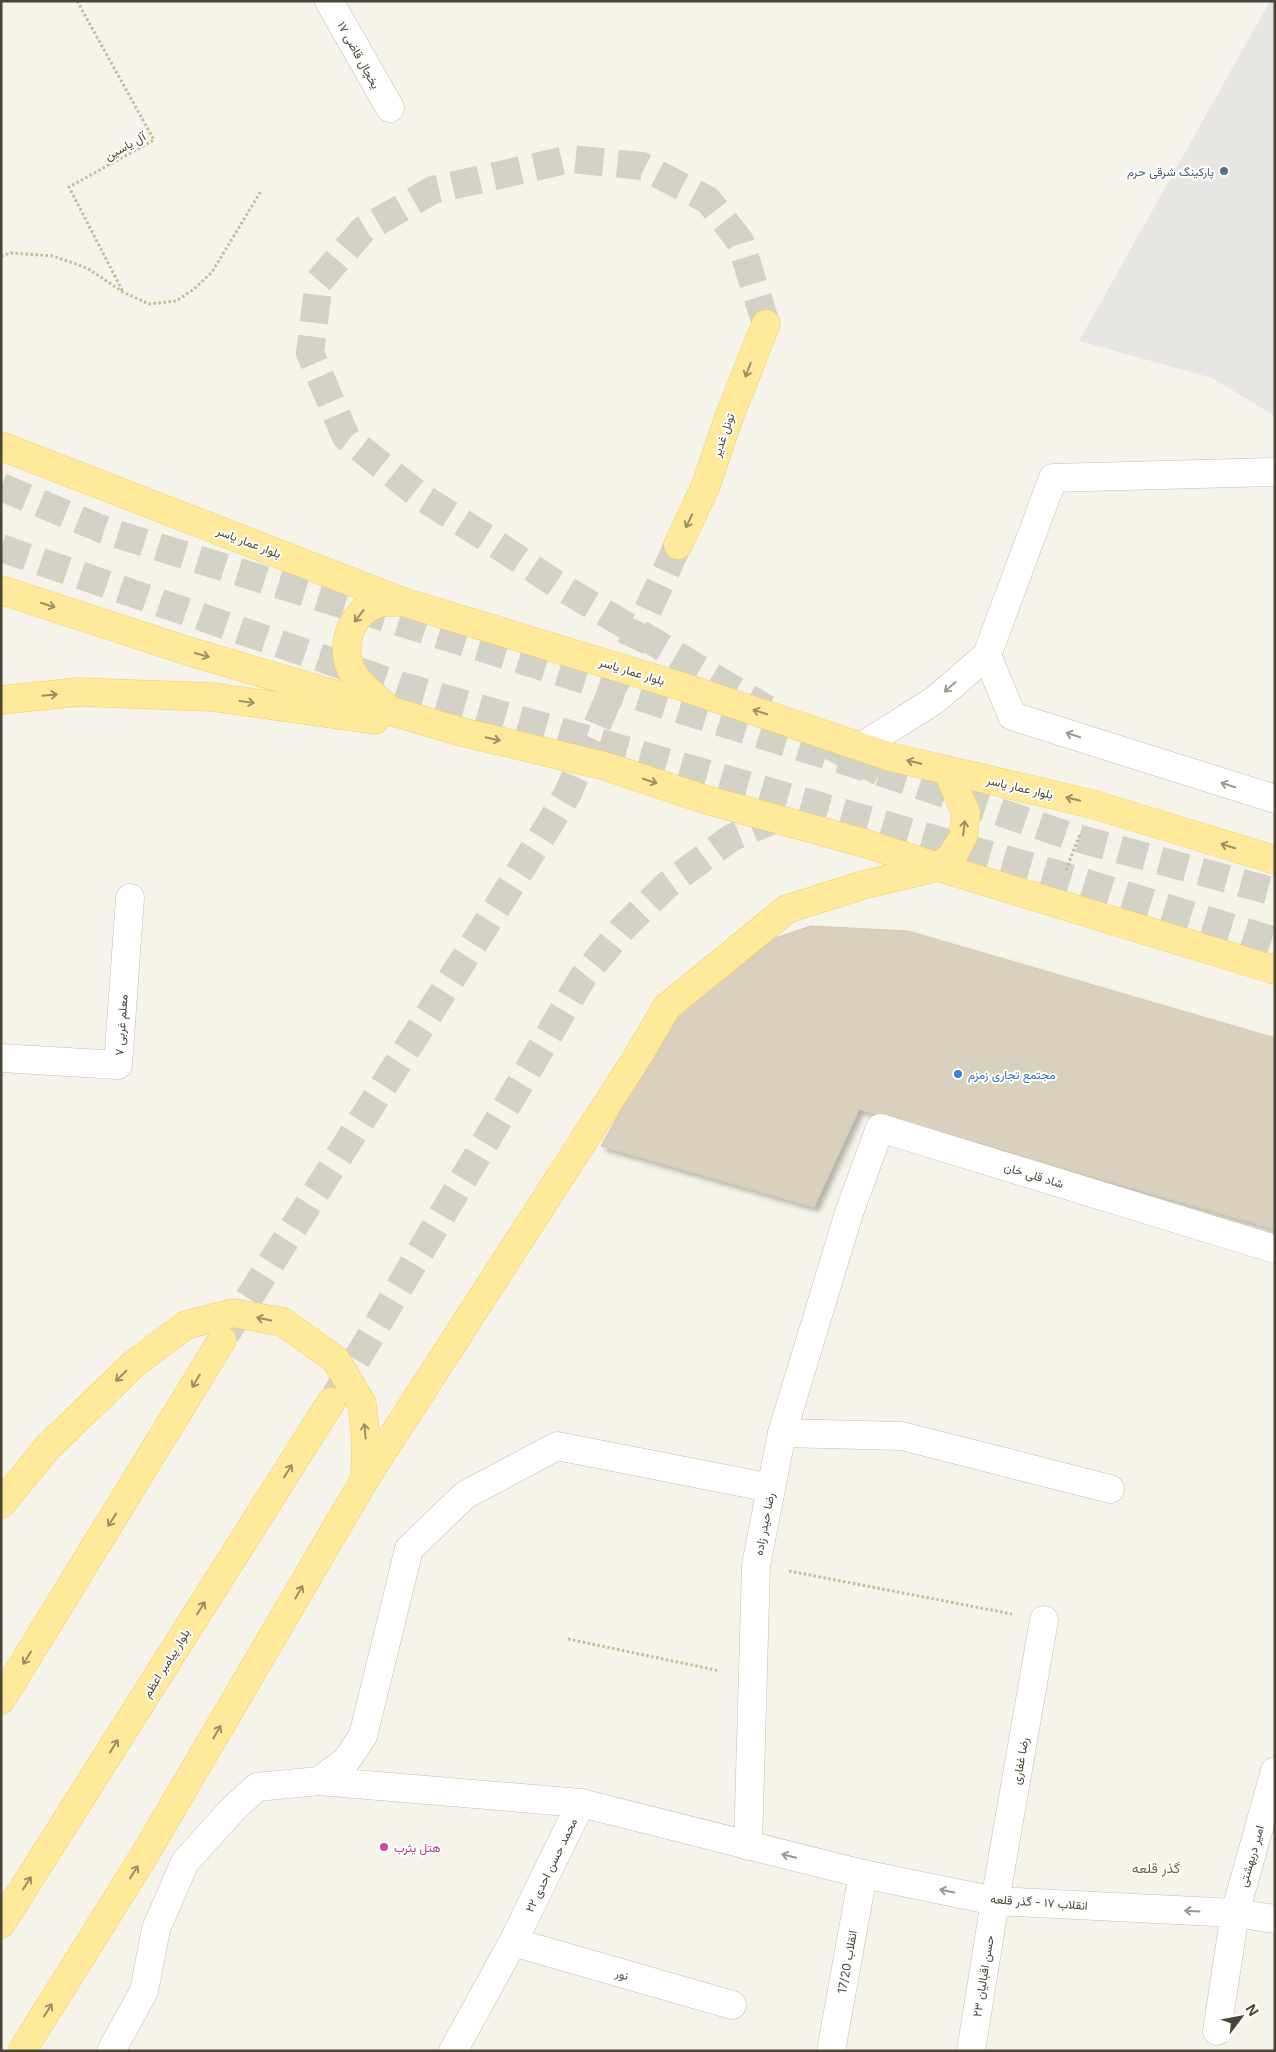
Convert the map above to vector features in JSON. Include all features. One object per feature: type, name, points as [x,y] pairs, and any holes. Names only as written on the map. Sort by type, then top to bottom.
[{"type":"main road","name":"تونل غدیر","points":[[678,546],[706,485],[728,420],[766,324]]},
{"type":"main road","name":"بلوار عمار یاسر","points":[[1,446],[403,602],[684,687],[891,757],[1092,804],[1275,860]]},
{"type":"main road","points":[[1,590],[188,651],[462,732],[605,766],[707,800],[864,842],[938,867],[1275,970]]},
{"type":"main road","points":[[390,710],[359,681],[350,669],[346,648],[351,627],[363,610],[377,603],[403,602]]},
{"type":"main road","points":[[1,700],[78,692],[212,697],[462,732]]},
{"type":"main road","points":[[22,2051],[144,1856],[365,1479],[635,1060],[667,1007],[787,909],[863,885],[938,867],[952,856],[963,837],[966,813],[947,770]]},
{"type":"main road","points":[[1,1504],[48,1447],[134,1364],[186,1325],[233,1313],[282,1322],[336,1360],[362,1404],[366,1440],[365,1479]]},
{"type":"main road","points":[[1,1700],[222,1340]]},
{"type":"main road","name":"بلوار پیامبر اعظم","points":[[1,1924],[331,1402]]},
{"type":"street","name":"۱۷ یخچال قاضی","points":[[329,1],[390,108]]},
{"type":"street","points":[[862,746],[935,700],[987,655],[1053,478],[1275,472]]},
{"type":"street","points":[[987,655],[1012,716],[1275,799]]},
{"type":"street","name":"معلم غربی ۷","points":[[1,1058],[118,1065],[130,898]]},
{"type":"street","name":"شاد قلی خان","points":[[849,1213],[880,1128],[1275,1249]]},
{"type":"street","name":"رضا حیدر زاده","points":[[748,1846],[756,1565],[782,1433],[849,1213]]},
{"type":"street","points":[[782,1433],[902,1436],[1110,1488]]},
{"type":"street","points":[[319,1781],[346,1761],[363,1736],[409,1549],[464,1495],[557,1446],[771,1488]]},
{"type":"street","name":"رضا غفاری","points":[[995,1901],[1044,1620]]},
{"type":"street","name":"امیر دربهشتی","points":[[1217,2031],[1234,1913],[1275,1771]]},
{"type":"street","points":[[112,2051],[144,1991],[156,1929],[185,1862],[233,1809],[257,1787],[319,1781],[581,1803]]},
{"type":"street","name":"۲۲ محمد حسن احدی","points":[[453,2051],[513,1942],[581,1803],[748,1846]]},
{"type":"street","name":"انقلاب ۱۷ - گذر قلعه","points":[[748,1846],[863,1874],[995,1901],[1234,1913],[1275,1919]]},
{"type":"street","name":"انقلاب 17/20","points":[[831,2051],[863,1874]]},
{"type":"street","name":"۲۳ حسن اقبالیان","points":[[971,2051],[995,1901]]},
{"type":"street","name":"نور","points":[[513,1942],[732,2005]]},
{"type":"path","name":"آل یاسین","points":[[77,1],[154,140],[69,186],[123,292]]},
{"type":"path","points":[[1,256],[11,253],[53,256],[86,268],[123,292],[149,304],[176,301],[193,290],[212,272],[261,191]]},
{"type":"path","points":[[1053,902],[1092,804]]},
{"type":"path","points":[[756,1565],[1044,1620]]},
{"type":"path","points":[[568,1639],[752,1678]]},
{"type":"shaded area","name":"پارکینگ شرقی حرم","points":[[1270,1],[1275,1],[1275,416],[1212,378],[1079,341]]},
{"type":"building","name":"مجتمع تجاری زمزم","points":[[811,926],[908,931],[1275,1038],[1275,1229],[859,1109],[814,1207],[601,1146],[678,1006],[745,948]]},
{"type":"tunnel","points":[[766,324],[740,241],[708,200],[642,166],[570,159],[433,190],[363,230],[319,281],[310,353],[346,437],[420,496],[556,584],[767,709]]},
{"type":"tunnel","points":[[1,487],[104,530],[880,772],[1070,836],[1275,892]]},
{"type":"tunnel","points":[[226,1334],[568,793],[629,651],[678,545]]},
{"type":"tunnel","points":[[1,548],[399,685],[1060,875],[1275,941]]},
{"type":"tunnel","points":[[823,742],[880,772]]},
{"type":"tunnel","points":[[335,1396],[583,977],[623,928],[667,885],[731,838],[789,813]]},
{"type":"place","name":"پارکینگ شرقی حرم","points":[[1224,171]]},
{"type":"place","name":"مجتمع تجاری زمزم","points":[[958,1074]]},
{"type":"place","name":"هتل یثرب","points":[[384,1847]]},
{"type":"district","name":"گذر قلعه","points":[[1156,1867]]}]
